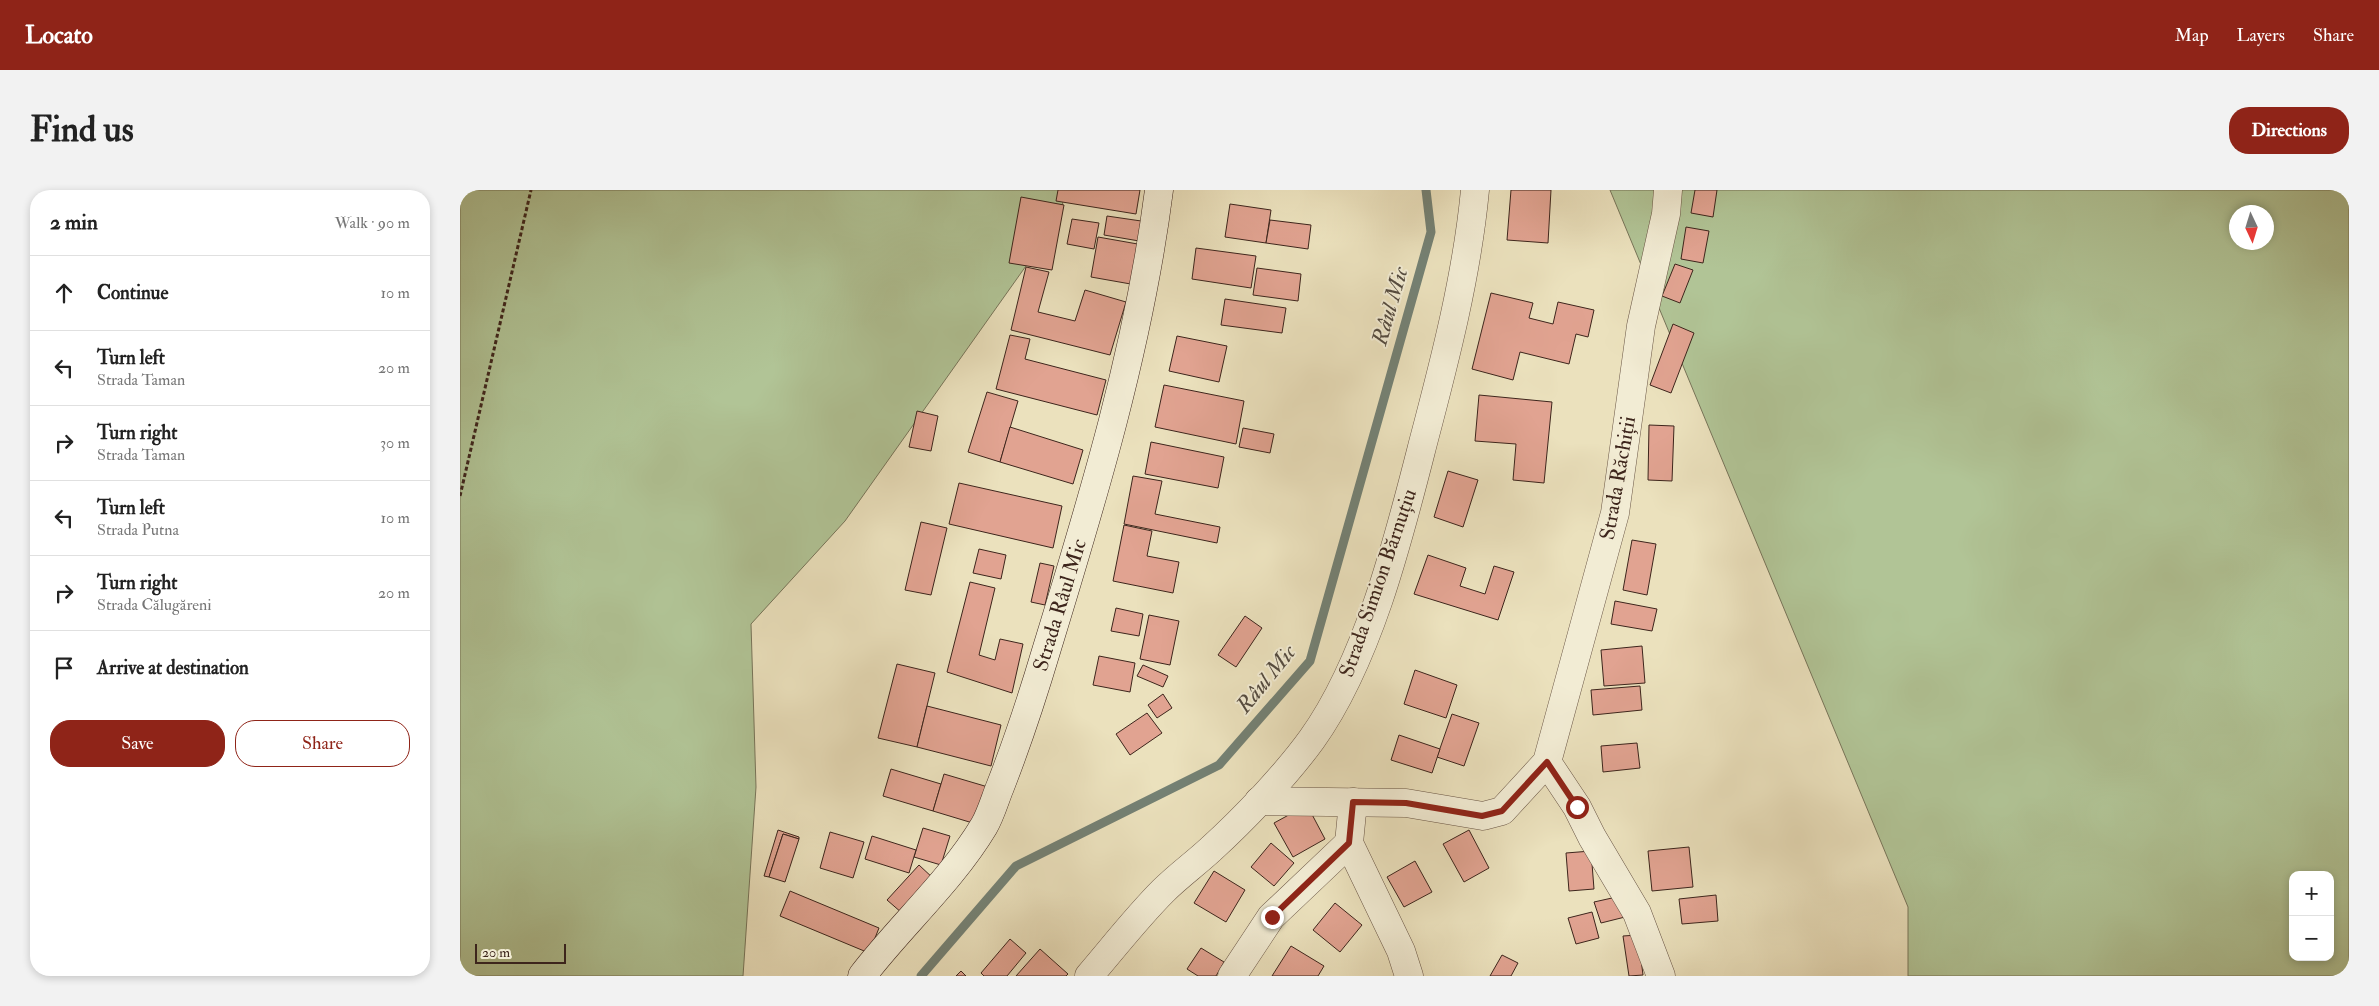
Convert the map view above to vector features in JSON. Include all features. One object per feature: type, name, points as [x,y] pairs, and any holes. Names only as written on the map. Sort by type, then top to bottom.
[{"type":"street","name":"Strada Râul Mic","points":[[862,976],[950,872],[984,825],[1005,775],[1028,710],[1066,586],[1120,397],[1147,280],[1159,190]]},
{"type":"street","name":"Strada Simion Bărnuțiu","points":[[1089,976],[1163,891],[1212,848],[1259,801],[1312,739],[1340,693],[1365,635],[1401,532],[1444,362],[1472,226],[1475,190]]},
{"type":"street","name":"Strada Răchiții","points":[[1547,762],[1615,513],[1641,326],[1666,214],[1668,190]]},
{"type":"street","points":[[1259,801],[1406,803],[1482,816],[1502,811],[1547,762],[1577,807],[1592,837],[1637,912],[1661,976]]},
{"type":"street","points":[[1353,802],[1349,843],[1401,951],[1409,976]]},
{"type":"street","points":[[1232,976],[1272,917],[1349,843]]},
{"type":"path","points":[[460,496],[531,190]]},
{"type":"green space","points":[[460,190],[1065,190],[1060,218],[845,521],[751,624],[756,787],[743,976],[460,976]]},
{"type":"green space","points":[[1610,190],[2349,190],[2349,976],[1908,976],[1908,907]]},
{"type":"building","points":[[1058,190],[1140,190],[1136,214],[1056,201]]},
{"type":"building","points":[[1511,190],[1551,190],[1548,243],[1507,240]]},
{"type":"building","points":[[1695,190],[1717,190],[1713,217],[1691,213]]},
{"type":"building","points":[[1021,197],[1064,205],[1052,270],[1009,263]]},
{"type":"building","points":[[1230,204],[1271,210],[1266,243],[1225,237]]},
{"type":"building","points":[[1107,216],[1148,222],[1145,242],[1104,235]]},
{"type":"building","points":[[1072,219],[1099,223],[1094,249],[1067,244]]},
{"type":"building","points":[[1270,220],[1311,225],[1308,249],[1266,243]]},
{"type":"building","points":[[1686,227],[1709,231],[1703,263],[1681,259]]},
{"type":"building","points":[[1098,237],[1149,246],[1142,286],[1091,277]]},
{"type":"building","points":[[1196,248],[1256,256],[1251,288],[1192,279]]},
{"type":"building","points":[[1675,264],[1693,270],[1680,303],[1662,296]]},
{"type":"building","points":[[1026,267],[1049,272],[1038,312],[1075,321],[1085,290],[1126,302],[1110,355],[1011,330]]},
{"type":"building","points":[[1257,268],[1301,274],[1298,301],[1253,295]]},
{"type":"building","points":[[1491,293],[1533,303],[1529,318],[1553,324],[1558,302],[1594,310],[1588,337],[1576,334],[1569,364],[1520,352],[1513,380],[1472,369]]},
{"type":"building","points":[[1225,299],[1286,308],[1282,333],[1221,325]]},
{"type":"building","points":[[1673,324],[1694,333],[1671,393],[1650,385]]},
{"type":"building","points":[[1010,335],[1030,339],[1025,359],[1106,380],[1097,415],[996,389]]},
{"type":"building","points":[[1177,336],[1227,346],[1219,382],[1169,371]]},
{"type":"building","points":[[1164,385],[1244,401],[1236,444],[1155,427]]},
{"type":"building","points":[[987,392],[1018,401],[1000,462],[968,452]]},
{"type":"building","points":[[1479,395],[1552,402],[1544,483],[1513,480],[1516,444],[1475,441]]},
{"type":"building","points":[[917,411],[938,416],[931,451],[909,447]]},
{"type":"building","points":[[1649,425],[1674,426],[1672,481],[1648,480]]},
{"type":"building","points":[[1010,427],[1083,450],[1073,484],[1000,462]]},
{"type":"building","points":[[1243,428],[1274,434],[1270,453],[1239,447]]},
{"type":"building","points":[[1151,442],[1224,457],[1218,488],[1145,474]]},
{"type":"building","points":[[1448,471],[1478,480],[1463,527],[1434,517]]},
{"type":"building","points":[[1133,476],[1162,481],[1155,514],[1220,527],[1217,543],[1124,524]]},
{"type":"building","points":[[959,483],[1062,506],[1053,548],[949,524]]},
{"type":"building","points":[[921,522],[947,528],[931,595],[905,590]]},
{"type":"building","points":[[1124,525],[1152,531],[1147,556],[1179,562],[1173,593],[1113,581]]},
{"type":"building","points":[[1632,540],[1656,544],[1647,595],[1623,590]]},
{"type":"building","points":[[979,549],[1006,555],[1001,579],[973,573]]},
{"type":"building","points":[[1428,555],[1466,568],[1460,586],[1485,594],[1494,566],[1514,572],[1498,620],[1414,594]]},
{"type":"building","points":[[1040,563],[1054,566],[1045,605],[1031,602]]},
{"type":"building","points":[[970,582],[995,588],[979,655],[995,660],[1000,639],[1023,644],[1012,693],[947,672]]},
{"type":"building","points":[[1615,601],[1657,609],[1652,631],[1611,624]]},
{"type":"building","points":[[1116,608],[1143,614],[1139,636],[1111,631]]},
{"type":"building","points":[[1149,615],[1179,621],[1170,665],[1140,659]]},
{"type":"building","points":[[1245,616],[1262,628],[1236,667],[1218,655]]},
{"type":"building","points":[[1642,646],[1645,683],[1604,686],[1601,650]]},
{"type":"building","points":[[1099,656],[1135,663],[1130,692],[1093,685]]},
{"type":"building","points":[[897,664],[935,673],[917,747],[878,738]]},
{"type":"building","points":[[1143,665],[1168,676],[1163,687],[1137,676]]},
{"type":"building","points":[[1415,670],[1457,685],[1446,718],[1404,704]]},
{"type":"building","points":[[1640,686],[1642,710],[1593,715],[1591,690]]},
{"type":"building","points":[[1163,694],[1172,708],[1157,718],[1148,705]]},
{"type":"building","points":[[927,706],[1001,725],[991,766],[917,747]]},
{"type":"building","points":[[1147,713],[1162,733],[1130,755],[1116,734]]},
{"type":"building","points":[[1452,714],[1479,723],[1464,766],[1437,757]]},
{"type":"building","points":[[1399,735],[1440,749],[1432,773],[1391,760]]},
{"type":"building","points":[[1637,743],[1640,768],[1603,772],[1601,746]]},
{"type":"building","points":[[891,769],[941,784],[933,811],[883,796]]},
{"type":"building","points":[[944,774],[988,787],[976,824],[933,811]]},
{"type":"building","points":[[1307,805],[1325,839],[1293,857],[1274,823]]},
{"type":"building","points":[[923,828],[950,836],[941,865],[914,857]]},
{"type":"building","points":[[778,830],[799,837],[799,839],[783,834],[769,877],[764,876]]},
{"type":"building","points":[[1469,830],[1489,868],[1464,882],[1443,844]]},
{"type":"building","points":[[830,832],[864,842],[853,878],[820,868]]},
{"type":"building","points":[[783,834],[799,839],[785,882],[769,877]]},
{"type":"building","points":[[872,836],[916,850],[909,873],[865,859]]},
{"type":"building","points":[[1271,843],[1294,863],[1274,886],[1251,867]]},
{"type":"building","points":[[1689,847],[1693,887],[1652,891],[1648,851]]},
{"type":"building","points":[[1591,851],[1594,889],[1569,891],[1566,853]]},
{"type":"building","points":[[1415,861],[1432,892],[1404,907],[1387,877]]},
{"type":"building","points":[[919,865],[934,879],[902,913],[887,900]]},
{"type":"building","points":[[1214,871],[1245,890],[1226,922],[1194,903]]},
{"type":"building","points":[[790,891],[879,928],[869,953],[780,916]]},
{"type":"building","points":[[1716,895],[1718,921],[1682,924],[1679,899]]},
{"type":"building","points":[[1621,896],[1625,917],[1601,923],[1594,902]]},
{"type":"building","points":[[1335,903],[1362,925],[1340,952],[1313,930]]},
{"type":"building","points":[[1592,912],[1599,938],[1576,944],[1568,918]]},
{"type":"building","points":[[1638,935],[1643,975],[1629,976],[1623,936]]},
{"type":"building","points":[[1010,939],[1026,953],[1007,976],[984,976],[981,973]]},
{"type":"building","points":[[1291,946],[1324,966],[1318,976],[1272,976]]},
{"type":"building","points":[[1201,948],[1224,962],[1216,976],[1198,976],[1187,969]]},
{"type":"building","points":[[1040,949],[1068,974],[1066,976],[1016,976]]},
{"type":"building","points":[[1502,955],[1518,963],[1511,976],[1490,976]]},
{"type":"building","points":[[961,971],[966,976],[956,976]]},
{"type":"waterway","name":"Râul Mic","points":[[921,976],[1016,866],[1219,765],[1310,661],[1431,232],[1426,190]]},
{"type":"route","points":[[1272,917],[1349,843],[1353,802],[1406,803],[1482,816],[1502,811],[1547,762],[1577,807]]}]
